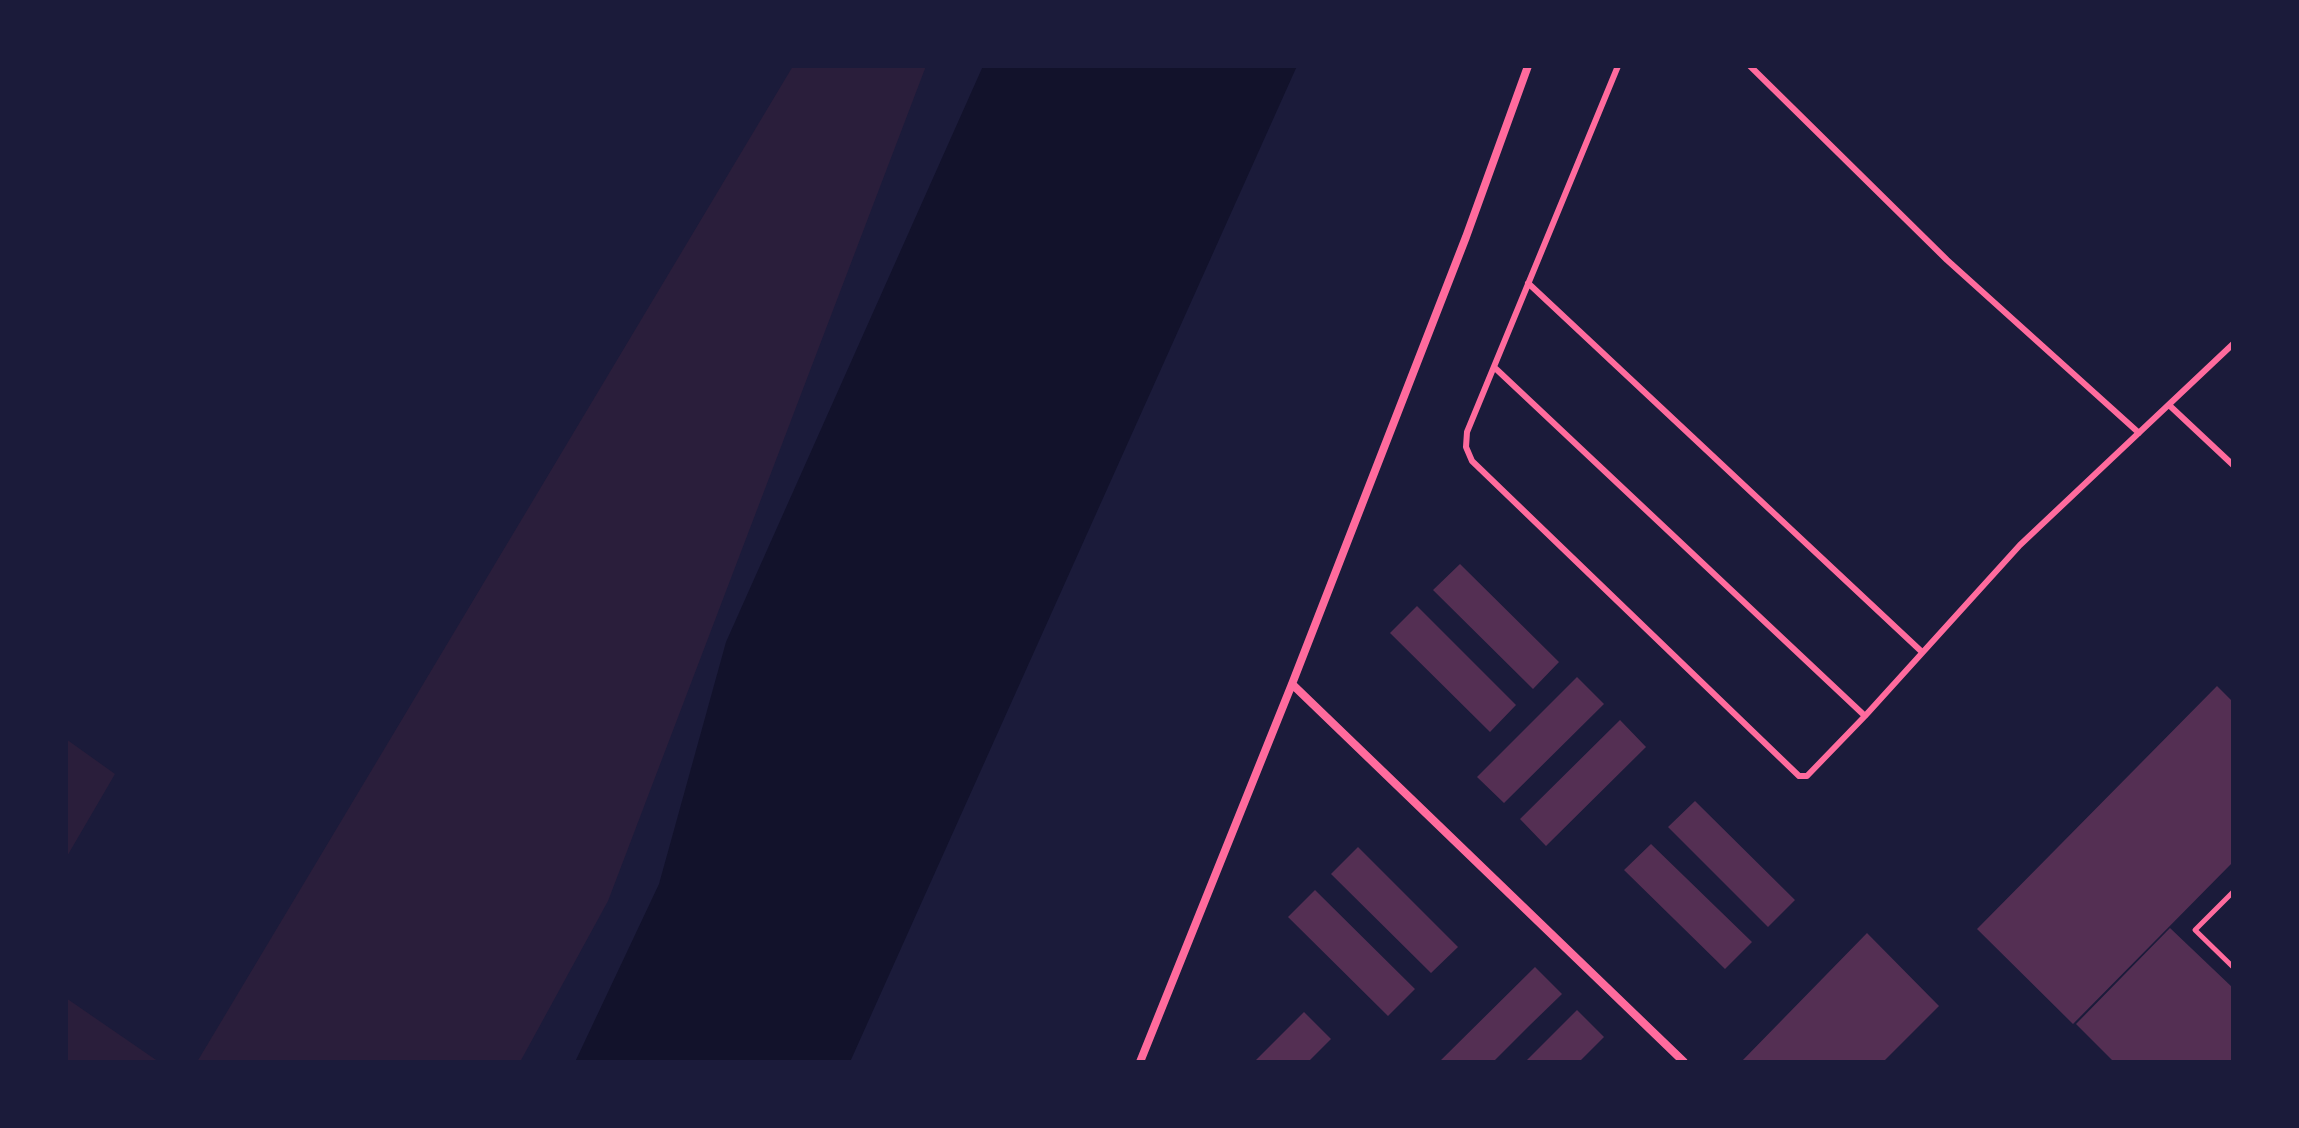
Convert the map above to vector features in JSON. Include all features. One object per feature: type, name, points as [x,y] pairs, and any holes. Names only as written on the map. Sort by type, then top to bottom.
[{"type":"street","points":[[1140,1062],[1292,684],[1466,237],[1528,66]]},
{"type":"street","points":[[1292,684],[1679,1060]]},
{"type":"lane","points":[[1618,66],[1467,432],[1466,447],[1472,461],[1799,776],[1807,776],[1865,716],[2020,545],[2233,344]]},
{"type":"lane","points":[[1750,66],[1947,260],[2139,433]]},
{"type":"lane","points":[[1528,283],[1922,652]]},
{"type":"lane","points":[[1494,367],[1865,716]]},
{"type":"lane","points":[[2169,405],[2233,465]]},
{"type":"path","points":[[2233,892],[2195,930],[2233,967]]},
{"type":"shaded area","points":[[793,66],[926,66],[608,901],[520,1062],[197,1062]]},
{"type":"shaded area","points":[[983,66],[1297,66],[850,1062],[575,1062],[659,884],[726,642]]},
{"type":"shaded area","points":[[66,739],[115,774],[66,858]]},
{"type":"shaded area","points":[[66,998],[159,1062],[66,1062]]},
{"type":"building","points":[[1460,564],[1559,662],[1533,689],[1433,590]]},
{"type":"building","points":[[1417,606],[1516,705],[1490,732],[1390,633]]},
{"type":"building","points":[[1577,677],[1604,704],[1504,803],[1477,777]]},
{"type":"building","points":[[2217,686],[2233,702],[2233,862],[2073,1024],[1977,929]]},
{"type":"building","points":[[1620,720],[1646,747],[1546,846],[1520,819]]},
{"type":"building","points":[[1695,801],[1795,900],[1768,927],[1668,827]]},
{"type":"building","points":[[1651,844],[1752,942],[1725,969],[1624,870]]},
{"type":"building","points":[[1358,847],[1458,947],[1431,973],[1331,874]]},
{"type":"building","points":[[1315,890],[1415,989],[1388,1016],[1288,917]]},
{"type":"building","points":[[2170,928],[2233,988],[2233,1062],[2114,1062],[2076,1024]]},
{"type":"building","points":[[1867,933],[1939,1006],[1883,1062],[1741,1062]]},
{"type":"building","points":[[1535,967],[1562,994],[1493,1062],[1439,1062]]},
{"type":"building","points":[[1577,1010],[1604,1037],[1579,1062],[1525,1062]]},
{"type":"building","points":[[1304,1012],[1331,1039],[1310,1060],[1254,1062]]}]
